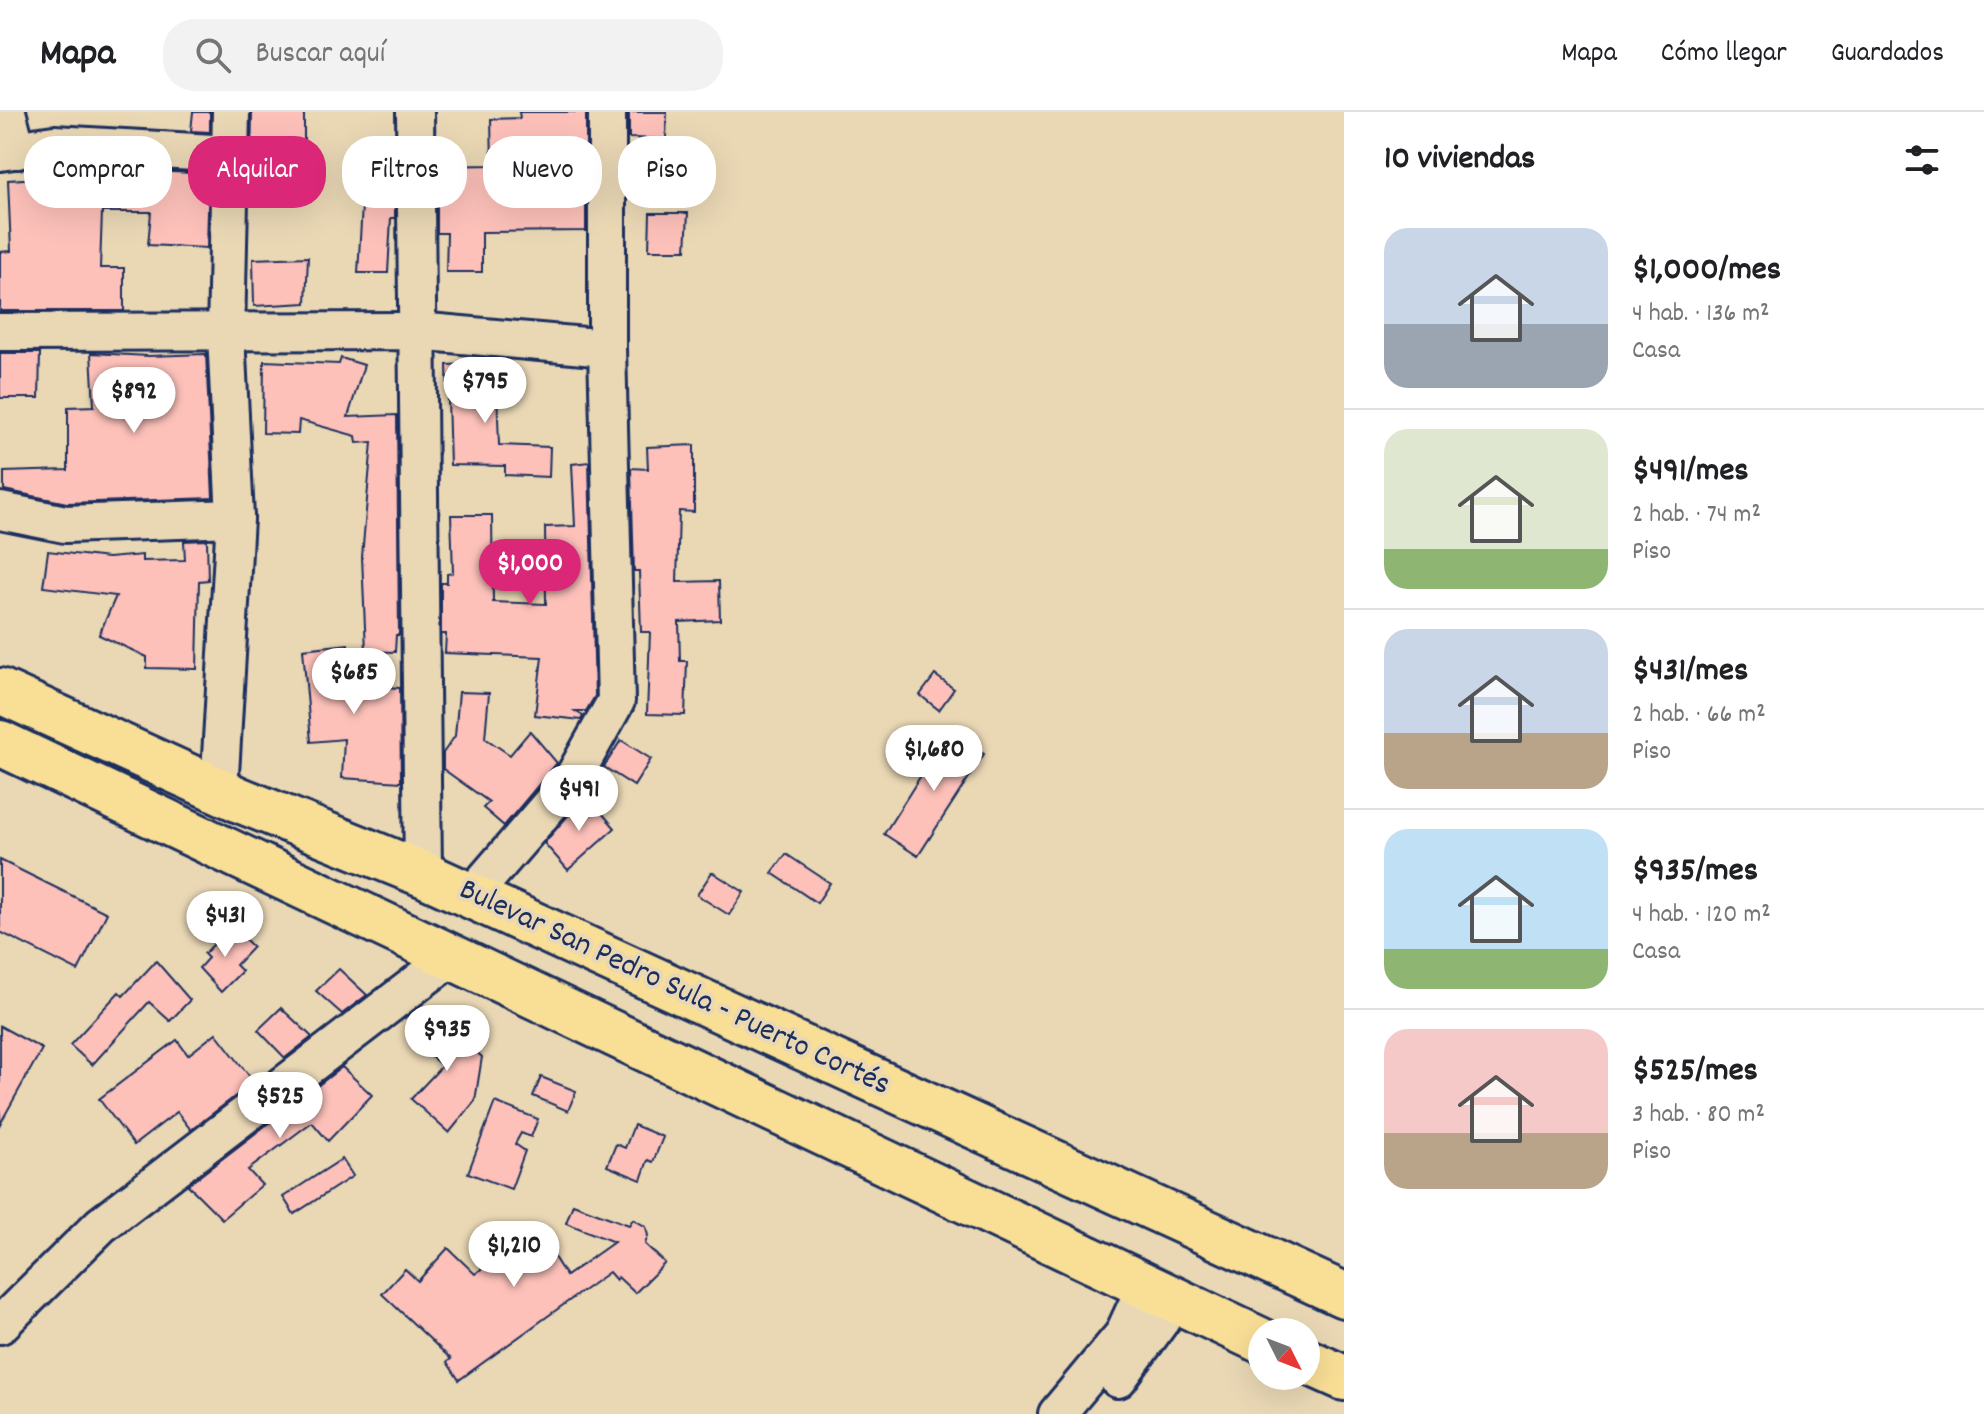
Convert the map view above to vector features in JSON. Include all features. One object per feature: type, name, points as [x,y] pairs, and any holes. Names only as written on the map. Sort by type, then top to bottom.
[{"type":"highway","name":"Bulevar San Pedro Sula - Puerto Cortés","points":[[0,691],[219,791],[423,874],[1344,1295]]},
{"type":"highway","name":"Bulevar San Pedro Sula - Puerto Cortés","points":[[0,743],[1248,1334]]},
{"type":"highway","points":[[1320,1367],[1344,1378]]},
{"type":"street","points":[[7,112],[8,151],[53,128],[188,148]]},
{"type":"street","points":[[230,136],[231,112]]},
{"type":"street","points":[[415,112],[423,874]]},
{"type":"street","points":[[471,896],[573,778],[616,701],[607,348],[607,112]]},
{"type":"street","points":[[219,791],[235,518],[226,334],[229,208]]},
{"type":"street","points":[[0,332],[226,334],[417,331],[607,348]]},
{"type":"street","points":[[0,511],[65,524],[235,518]]},
{"type":"street","points":[[0,1325],[101,1225],[450,958]]},
{"type":"street","points":[[1057,1414],[1160,1293]]},
{"type":"street","points":[[1089,1414],[1143,1347],[1160,1293]]},
{"type":"building","points":[[193,112],[210,112],[210,132],[191,131]]},
{"type":"building","points":[[252,112],[304,112],[304,136],[252,136]]},
{"type":"building","points":[[519,112],[586,112],[586,136],[491,136],[491,119],[520,118]]},
{"type":"building","points":[[629,112],[667,112],[666,136],[629,136]]},
{"type":"building","points":[[467,165],[483,165],[483,208],[586,208],[586,231],[482,232],[482,272],[446,272],[447,233],[437,233],[437,208],[467,208]]},
{"type":"building","points":[[172,172],[188,173],[188,208],[208,208],[207,248],[148,245],[151,212],[102,212],[100,268],[124,268],[124,311],[0,311],[0,252],[11,251],[8,180],[24,179],[24,208],[172,208]]},
{"type":"building","points":[[362,208],[395,208],[395,218],[391,218],[388,273],[358,273]]},
{"type":"building","points":[[650,213],[688,213],[686,250],[649,250]]},
{"type":"building","points":[[308,257],[306,303],[254,306],[253,259]]},
{"type":"building","points":[[0,353],[40,353],[39,398],[0,398]]},
{"type":"building","points":[[91,353],[149,356],[206,354],[213,498],[67,503],[4,490],[4,472],[68,470],[68,407],[94,406]]},
{"type":"building","points":[[341,358],[364,365],[348,417],[397,415],[399,635],[396,635],[395,652],[366,651],[362,557],[372,442],[357,443],[356,436],[299,420],[298,434],[263,433],[264,361],[339,364]]},
{"type":"building","points":[[496,363],[499,445],[550,447],[549,477],[505,475],[505,466],[450,465],[447,365]]},
{"type":"building","points":[[694,445],[694,512],[679,511],[677,582],[719,581],[720,620],[679,622],[680,661],[687,661],[685,715],[647,714],[650,632],[641,632],[639,571],[634,571],[631,468],[648,469],[647,447]]},
{"type":"building","points":[[589,462],[595,696],[586,711],[575,711],[583,716],[581,720],[535,715],[542,657],[445,653],[446,634],[441,634],[441,583],[447,583],[447,574],[453,573],[451,515],[492,515],[493,602],[546,604],[545,527],[575,526],[572,464]]},
{"type":"building","points":[[207,540],[208,580],[199,581],[197,669],[147,668],[147,657],[99,635],[116,596],[43,587],[48,551],[108,558],[142,555],[142,561],[185,560],[184,541]]},
{"type":"building","points":[[348,644],[346,685],[400,688],[401,782],[342,778],[344,739],[311,742],[303,649]]},
{"type":"building","points":[[935,675],[954,689],[939,710],[920,695]]},
{"type":"building","points":[[459,692],[489,693],[485,738],[510,755],[530,731],[557,763],[504,826],[483,808],[489,802],[443,769],[443,753],[455,736]]},
{"type":"building","points":[[949,731],[984,754],[918,856],[884,834]]},
{"type":"building","points":[[621,740],[651,759],[634,786],[604,767]]},
{"type":"building","points":[[586,795],[615,828],[568,870],[544,843]]},
{"type":"building","points":[[786,854],[830,883],[817,903],[772,873]]},
{"type":"building","points":[[0,860],[107,913],[78,971],[0,932]]},
{"type":"building","points":[[712,872],[744,892],[729,915],[697,895]]},
{"type":"building","points":[[232,926],[253,947],[236,965],[242,971],[221,992],[199,968],[208,958],[204,954]]},
{"type":"building","points":[[156,961],[190,1000],[170,1021],[149,1002],[92,1065],[70,1045],[119,992],[123,996]]},
{"type":"building","points":[[339,969],[367,995],[342,1014],[316,991]]},
{"type":"building","points":[[281,1008],[312,1037],[285,1058],[258,1030]]},
{"type":"building","points":[[430,1011],[482,1057],[475,1101],[449,1133],[411,1099],[442,1066],[408,1036]]},
{"type":"building","points":[[0,1026],[42,1049],[0,1124]]},
{"type":"building","points":[[216,1033],[254,1082],[191,1130],[177,1112],[134,1145],[99,1099],[177,1040],[188,1055]]},
{"type":"building","points":[[342,1067],[372,1095],[328,1141],[312,1122],[248,1170],[262,1185],[222,1219],[188,1185]]},
{"type":"building","points":[[541,1077],[576,1091],[568,1111],[533,1096]]},
{"type":"building","points":[[495,1102],[538,1119],[531,1137],[521,1133],[515,1144],[525,1151],[511,1189],[468,1173]]},
{"type":"building","points":[[634,1125],[663,1137],[653,1162],[648,1160],[641,1180],[607,1166],[616,1144],[625,1148]]},
{"type":"building","points":[[342,1159],[353,1176],[294,1214],[283,1197]]},
{"type":"building","points":[[573,1204],[629,1225],[633,1219],[646,1227],[648,1236],[645,1244],[665,1263],[635,1293],[609,1272],[459,1380],[447,1362],[451,1359],[382,1294],[405,1269],[418,1281],[448,1248],[475,1274],[535,1227],[566,1276],[614,1242],[566,1223]]}]
